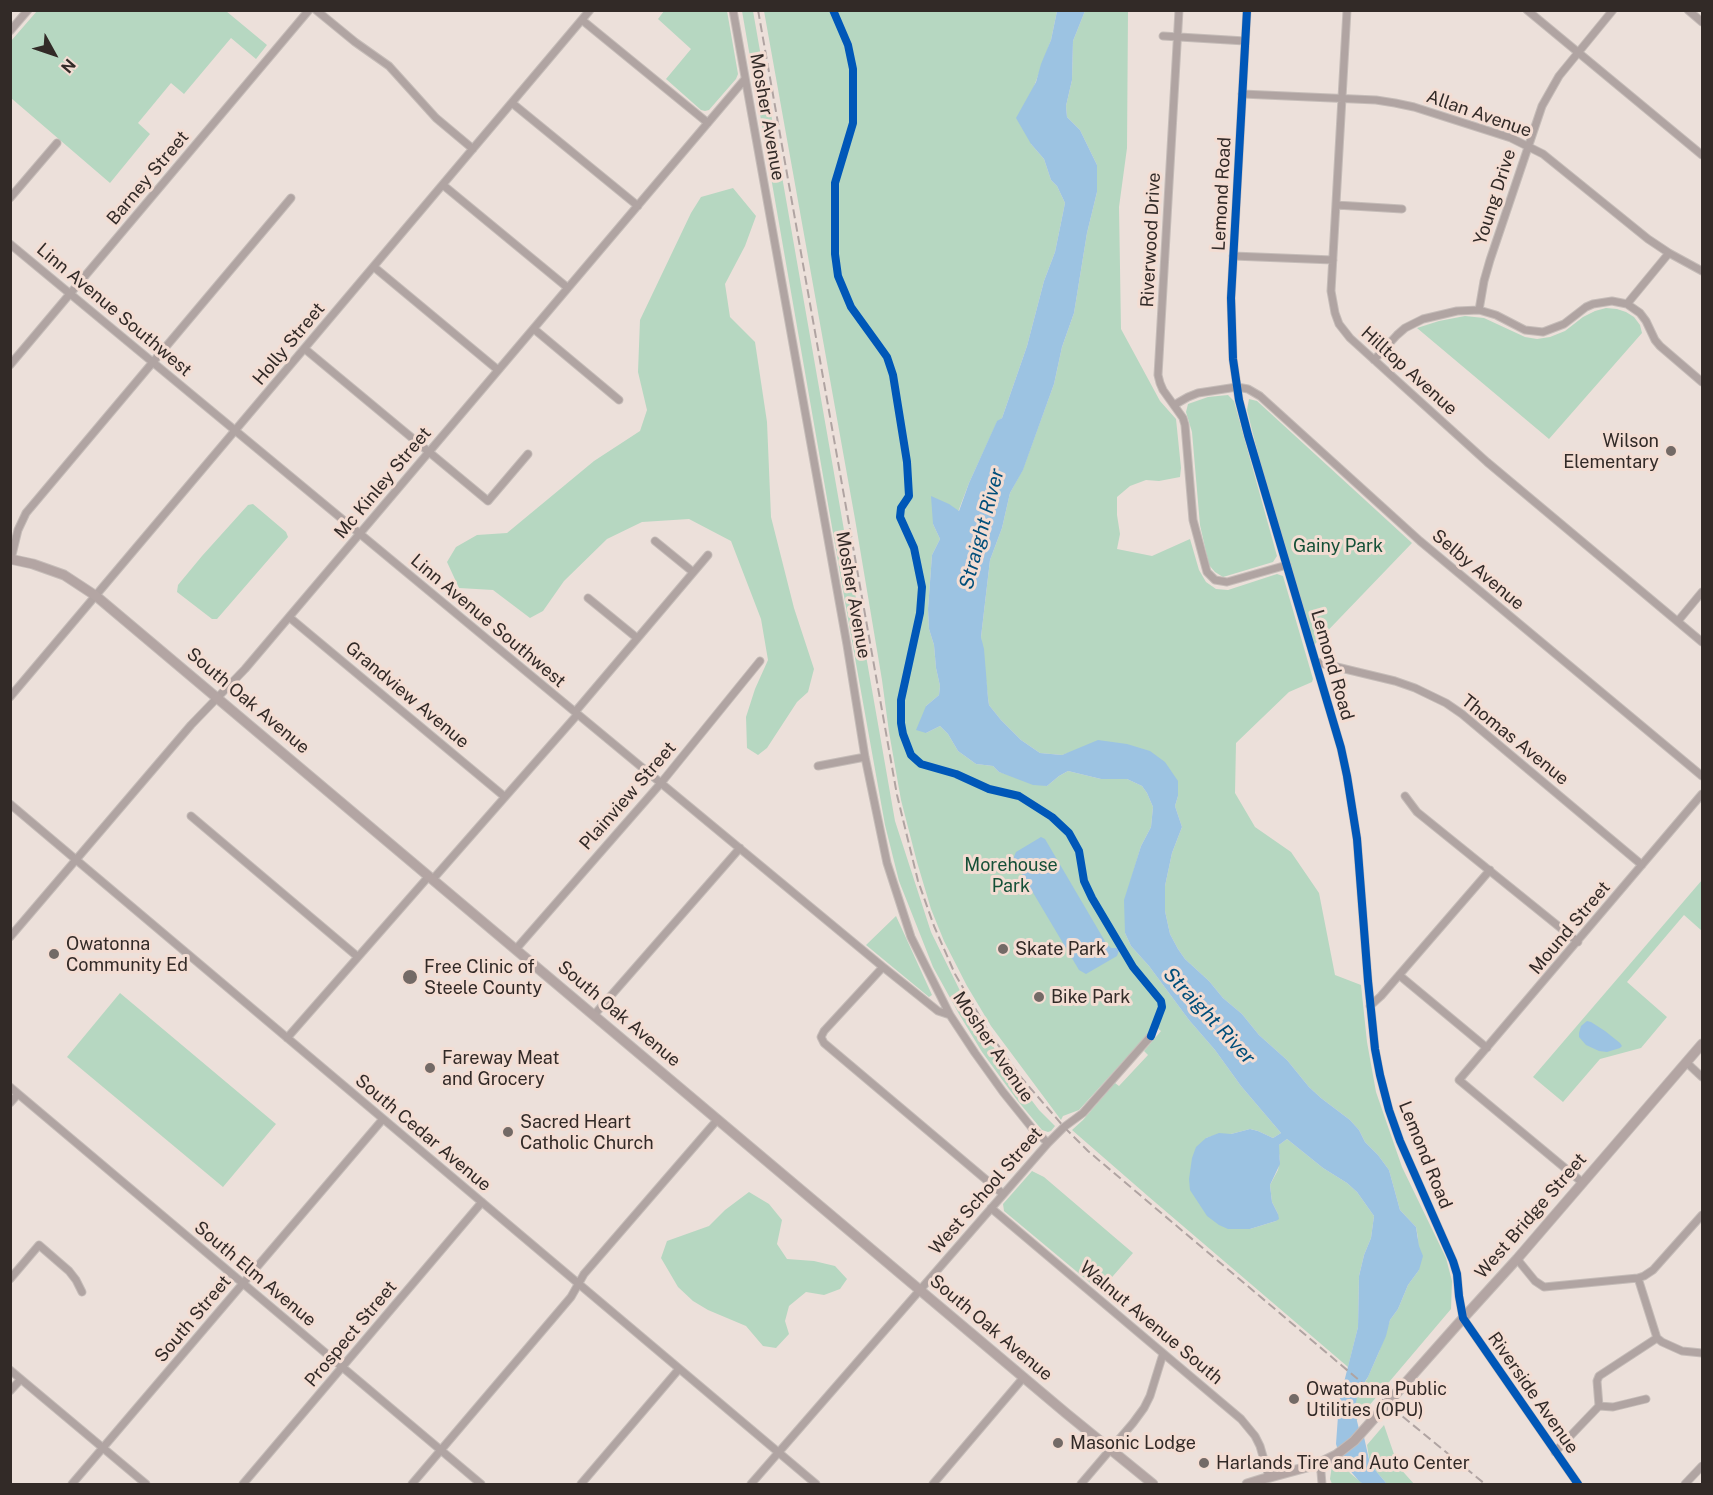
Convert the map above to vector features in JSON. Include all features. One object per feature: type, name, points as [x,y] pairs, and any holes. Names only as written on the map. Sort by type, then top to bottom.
[{"type":"main road","name":"South Oak Avenue","points":[[11,559],[63,575],[96,596],[1154,1485]]},
{"type":"main road","name":"West Bridge Street","points":[[1248,1485],[1318,1464],[1348,1447],[1517,1259],[1702,1044]]},
{"type":"street","points":[[10,31],[28,10]]},
{"type":"street","name":"Barney Street","points":[[10,365],[309,10]]},
{"type":"street","points":[[316,10],[388,66],[436,118],[473,149]]},
{"type":"street","name":"Holly Street","points":[[10,697],[590,10]]},
{"type":"street","name":"Mosher Avenue","points":[[733,10],[847,645],[864,757],[880,835],[896,893],[911,936],[950,1015],[1003,1092],[1032,1128],[1048,1143]]},
{"type":"street","name":"Riverwood Drive","points":[[1179,10],[1158,375],[1163,390],[1183,418],[1185,425],[1193,520],[1207,572],[1215,580],[1227,582],[1287,565]]},
{"type":"street","name":"Lemond Road","points":[[1247,10],[1231,329],[1237,387],[1248,435],[1341,748],[1357,839],[1375,1049],[1389,1110],[1400,1141],[1453,1261],[1463,1318]]},
{"type":"street","name":"Hilltop Avenue","points":[[1347,10],[1331,291],[1339,324],[1350,338],[1487,462],[1702,642]]},
{"type":"street","points":[[1527,10],[1702,155]]},
{"type":"street","name":"Young Drive","points":[[1479,310],[1490,260],[1537,119],[1550,91],[1613,10]]},
{"type":"street","points":[[1688,10],[1702,22]]},
{"type":"street","points":[[582,20],[708,123]]},
{"type":"street","points":[[1163,36],[1245,41]]},
{"type":"street","name":"Mc Kinley Street","points":[[10,937],[191,725],[245,669],[745,79]]},
{"type":"street","name":"Allan Avenue","points":[[1242,94],[1376,100],[1414,107],[1505,136],[1528,146],[1558,165],[1635,229],[1669,253],[1702,271]]},
{"type":"street","points":[[512,103],[638,206]]},
{"type":"street","points":[[10,198],[57,143]]},
{"type":"street","points":[[443,185],[568,288]]},
{"type":"street","points":[[11,559],[18,530],[26,513],[291,198]]},
{"type":"street","points":[[1336,206],[1402,209]]},
{"type":"street","name":"Linn Avenue Southwest","points":[[10,244],[883,967],[938,1011],[950,1015]]},
{"type":"street","points":[[1627,304],[1669,253]]},
{"type":"street","points":[[1233,256],[1333,260]]},
{"type":"street","points":[[374,267],[498,370]]},
{"type":"street","points":[[1374,360],[1396,335],[1415,322],[1457,311],[1479,310],[1496,315],[1526,330],[1543,332],[1564,324],[1586,307],[1611,301],[1627,304],[1640,313],[1660,346],[1702,381]]},
{"type":"street","points":[[534,329],[619,400]]},
{"type":"street","points":[[305,349],[488,501],[528,454]]},
{"type":"street","points":[[1174,405],[1198,393],[1237,387]]},
{"type":"street","name":"Selby Avenue","points":[[1237,387],[1248,389],[1260,396],[1420,540],[1702,776]]},
{"type":"street","points":[[10,524],[18,530]]},
{"type":"street","points":[[656,541],[693,572]]},
{"type":"street","points":[[287,1038],[358,957],[506,797],[708,555]]},
{"type":"street","points":[[1678,621],[1702,592]]},
{"type":"street","points":[[588,598],[637,639]]},
{"type":"street","name":"Grandview Avenue","points":[[289,617],[506,797]]},
{"type":"street","name":"Plainview Street","points":[[516,949],[660,783],[760,661]]},
{"type":"street","name":"Thomas Avenue","points":[[1316,662],[1395,681],[1446,703],[1642,865]]},
{"type":"street","points":[[818,766],[864,757]]},
{"type":"street","name":"Mound Street","points":[[1583,1183],[1459,1080],[1702,794]]},
{"type":"street","points":[[1405,796],[1417,812],[1578,942]]},
{"type":"street","name":"South Cedar Avenue","points":[[10,804],[816,1485]]},
{"type":"street","points":[[191,816],[358,957]]},
{"type":"street","points":[[594,1015],[740,848]]},
{"type":"street","points":[[1370,1006],[1490,870]]},
{"type":"street","points":[[883,967],[824,1031],[821,1037],[824,1043],[1003,1194]]},
{"type":"street","points":[[1399,975],[1486,1048]]},
{"type":"street","name":"West School Street","points":[[751,1485],[1048,1143],[1083,1113],[1151,1036]]},
{"type":"street","points":[[1687,1063],[1702,1077]]},
{"type":"street","name":"South Elm Avenue","points":[[10,1087],[481,1485]]},
{"type":"street","points":[[10,1103],[18,1094]]},
{"type":"street","name":"South Street","points":[[72,1485],[383,1119]]},
{"type":"street","points":[[412,1485],[571,1297],[584,1274],[718,1119]]},
{"type":"street","name":"Prospect Street","points":[[243,1485],[482,1202]]},
{"type":"street","name":"Walnut Avenue South","points":[[991,1208],[1249,1427],[1260,1446],[1269,1477]]},
{"type":"street","points":[[1517,1259],[1535,1281],[1544,1287],[1638,1278],[1653,1270],[1702,1215]]},
{"type":"street","points":[[10,1279],[39,1245],[69,1271],[82,1292]]},
{"type":"street","points":[[1638,1278],[1657,1338],[1682,1350],[1702,1353]]},
{"type":"street","name":"Riverside Avenue","points":[[1463,1318],[1578,1485]]},
{"type":"street","points":[[1555,1452],[1599,1406],[1597,1381],[1599,1376],[1657,1338]]},
{"type":"street","points":[[1081,1485],[1144,1408],[1163,1354]]},
{"type":"street","points":[[582,1485],[679,1369]]},
{"type":"street","points":[[10,1370],[146,1485]]},
{"type":"street","points":[[933,1485],[1024,1377]]},
{"type":"street","points":[[10,1391],[21,1379]]},
{"type":"street","points":[[1599,1406],[1613,1407],[1646,1399]]},
{"type":"street","points":[[1318,1464],[1322,1485]]},
{"type":"street","points":[[1685,1485],[1702,1466]]},
{"type":"green space","points":[[37,11],[226,11],[267,45],[256,59],[231,38],[184,94],[171,83],[138,123],[150,134],[110,183],[11,98],[11,41]]},
{"type":"green space","points":[[664,11],[727,11],[738,74],[709,110],[701,110],[666,79],[691,49],[658,19]]},
{"type":"green space","points":[[742,11],[753,11],[895,821],[931,932],[969,1009],[1007,1068],[1039,1110],[1055,1126],[1048,1132],[1042,1130],[1017,1100],[982,1052],[959,1014],[933,967],[899,881],[885,825]]},
{"type":"green space","name":"Morehouse Park","points":[[764,11],[1057,11],[1051,40],[1032,92],[1031,144],[1044,159],[1051,180],[1057,186],[1065,203],[1055,252],[1044,281],[1027,346],[1002,418],[997,422],[958,512],[933,524],[940,539],[932,555],[928,609],[929,629],[934,645],[940,686],[939,695],[926,706],[926,733],[940,726],[948,734],[958,751],[976,764],[993,766],[999,772],[1047,786],[1068,771],[1101,779],[1127,779],[1142,786],[1147,793],[1153,807],[1151,827],[1141,846],[1125,900],[1125,933],[1131,946],[1281,1133],[1273,1138],[1250,1129],[1206,1138],[1250,1229],[1276,1221],[1278,1214],[1272,1202],[1270,1185],[1278,1170],[1279,1145],[1287,1139],[1323,1168],[1347,1183],[1357,1192],[1374,1216],[1371,1238],[1359,1276],[1358,1327],[1348,1367],[1072,1130],[1115,1083],[1119,1086],[1148,1055],[1144,1051],[1161,1031],[1155,1026],[1079,1110],[1063,1116],[1061,1120],[991,1026],[944,941],[931,909],[901,800],[855,519]]},
{"type":"green space","points":[[1085,11],[1128,11],[1127,148],[1119,207],[1121,329],[1160,401],[1176,419],[1181,468],[1180,477],[1159,481],[1146,480],[1130,486],[1117,497],[1120,534],[1117,549],[1152,556],[1190,539],[1199,570],[1206,582],[1216,589],[1228,590],[1277,574],[1283,576],[1313,679],[1312,682],[1289,692],[1236,743],[1235,793],[1255,827],[1291,852],[1319,893],[1335,975],[1361,985],[1367,1042],[1376,1092],[1402,1167],[1446,1258],[1452,1281],[1451,1309],[1356,1421],[1353,1409],[1359,1391],[1379,1352],[1390,1320],[1398,1309],[1408,1285],[1419,1270],[1416,1227],[1400,1210],[1389,1170],[1350,1120],[1309,1087],[1287,1060],[1259,1035],[1242,1014],[1223,998],[1178,949],[1170,934],[1165,911],[1165,886],[1172,853],[1182,827],[1175,806],[1178,796],[1074,751],[1062,755],[1040,753],[1021,740],[989,705],[981,637],[990,560],[1002,528],[1010,493],[1023,469],[1054,384],[1062,347],[1074,313],[1087,233],[1097,192],[1097,165],[1080,130],[1067,117],[1066,106],[1072,80],[1073,41]]},
{"type":"green space","points":[[733,188],[756,216],[745,246],[725,284],[730,317],[755,342],[767,422],[771,517],[794,608],[814,669],[808,692],[797,702],[767,748],[758,755],[747,748],[746,717],[768,660],[761,619],[731,541],[689,519],[642,522],[607,539],[564,581],[543,611],[530,618],[493,590],[459,588],[447,562],[456,547],[477,535],[507,533],[594,461],[640,431],[647,410],[638,372],[640,320],[691,213],[701,197]]},
{"type":"green space","points":[[1606,308],[1617,309],[1634,317],[1642,333],[1549,439],[1417,328],[1465,316],[1484,318],[1525,337],[1537,339],[1565,331],[1583,317]]},
{"type":"green space","points":[[1228,395],[1234,401],[1277,556],[1273,562],[1223,577],[1209,565],[1200,525],[1192,432],[1186,412],[1188,404],[1208,397]]},
{"type":"green space","name":"Gainy Park","points":[[1249,399],[1257,401],[1412,543],[1314,645],[1260,462],[1247,410]]},
{"type":"green space","points":[[253,504],[286,532],[288,537],[217,619],[212,619],[177,592],[178,585],[248,505]]},
{"type":"green space","points":[[1702,880],[1702,931],[1684,915],[1627,982],[1667,1017],[1641,1048],[1600,1059],[1563,1102],[1533,1077]]},
{"type":"green space","points":[[896,916],[932,995],[929,997],[866,945]]},
{"type":"green space","points":[[120,993],[276,1124],[223,1187],[67,1057]]},
{"type":"green space","points":[[1032,1171],[1044,1177],[1133,1253],[1100,1291],[1004,1211],[1003,1204]]},
{"type":"green space","points":[[749,1192],[769,1204],[782,1220],[777,1244],[787,1259],[814,1261],[835,1266],[847,1279],[840,1289],[824,1295],[806,1292],[789,1306],[785,1321],[789,1334],[776,1348],[763,1346],[746,1326],[693,1301],[678,1287],[661,1258],[667,1241],[709,1226],[725,1210]]},
{"type":"green space","points":[[1384,1425],[1398,1466],[1414,1484],[1387,1484],[1370,1464],[1367,1445]]},
{"type":"green space","points":[[1341,1460],[1350,1473],[1363,1484],[1332,1484],[1330,1479],[1332,1465]]},
{"type":"water","name":"Straight River","points":[[1057,11],[1085,11],[1073,41],[1072,80],[1066,106],[1067,117],[1080,130],[1097,165],[1097,192],[1087,233],[1074,313],[1062,347],[1054,384],[1023,470],[1010,493],[1002,528],[990,560],[981,637],[989,705],[1021,740],[1040,753],[1062,755],[1098,740],[1127,744],[1150,751],[1165,762],[1178,781],[1175,806],[1182,827],[1172,853],[1165,886],[1165,911],[1170,934],[1178,949],[1223,998],[1242,1014],[1259,1035],[1287,1060],[1309,1087],[1350,1120],[1389,1170],[1400,1210],[1416,1227],[1423,1256],[1419,1270],[1408,1285],[1398,1309],[1390,1320],[1386,1336],[1368,1377],[1359,1391],[1354,1409],[1370,1464],[1387,1484],[1363,1484],[1359,1481],[1341,1460],[1336,1444],[1339,1402],[1358,1327],[1359,1276],[1371,1238],[1374,1216],[1357,1192],[1347,1183],[1323,1168],[1287,1139],[1279,1145],[1280,1164],[1270,1185],[1272,1202],[1279,1219],[1276,1221],[1250,1229],[1228,1229],[1207,1216],[1190,1190],[1192,1158],[1196,1147],[1206,1138],[1219,1133],[1231,1134],[1250,1129],[1273,1138],[1281,1133],[1131,946],[1125,933],[1124,900],[1141,846],[1151,827],[1153,807],[1147,793],[1142,786],[1127,779],[1101,779],[1068,771],[1047,786],[1033,785],[999,772],[993,766],[976,764],[958,751],[948,734],[940,726],[926,733],[916,730],[926,706],[939,695],[940,686],[934,645],[929,629],[928,609],[932,555],[940,539],[933,524],[931,496],[959,511],[997,421],[1002,418],[1027,346],[1044,281],[1055,252],[1065,203],[1057,186],[1051,180],[1044,159],[1031,144],[1016,118],[1036,82],[1051,40]]},
{"type":"water","points":[[1041,837],[1045,839],[1106,943],[1111,948],[1119,950],[1117,956],[1086,974],[1079,970],[1013,859],[1016,852]]},
{"type":"water","points":[[1587,1021],[1605,1031],[1622,1046],[1607,1052],[1586,1045],[1579,1037],[1579,1033],[1581,1026]]},
{"type":"railway","points":[[758,10],[897,795],[918,881],[955,974],[989,1032],[1019,1075],[1088,1151],[1485,1484]]},
{"type":"cycle path","points":[[833,10],[848,45],[853,69],[853,123],[835,183],[835,254],[838,276],[851,307],[887,357],[893,375],[907,462],[909,496],[901,508],[900,517],[914,548],[922,587],[920,613],[901,700],[903,734],[911,755],[921,764],[956,774],[989,789],[1019,796],[1052,817],[1069,833],[1079,851],[1084,881],[1092,898],[1133,967],[1161,1001],[1162,1007],[1151,1036]]},
{"type":"cycle path","points":[[1247,10],[1231,298],[1233,359],[1239,400],[1248,435],[1341,748],[1347,776],[1357,839],[1368,981],[1380,1075],[1400,1141],[1453,1261],[1463,1318],[1578,1484]]},
{"type":"place","name":"Wilson Elementary","points":[[1671,451]]},
{"type":"place","name":"Skate Park","points":[[1003,949]]},
{"type":"place","name":"Owatonna Community Ed","points":[[54,954]]},
{"type":"place","name":"Free Clinic of Steele County","points":[[410,977]]},
{"type":"place","name":"Bike Park","points":[[1039,997]]},
{"type":"place","name":"Fareway Meat and Grocery","points":[[430,1068]]},
{"type":"place","name":"Sacred Heart Catholic Church","points":[[508,1132]]},
{"type":"place","name":"Owatonna Public Utilities (OPU)","points":[[1294,1399]]},
{"type":"place","name":"Masonic Lodge","points":[[1058,1443]]},
{"type":"place","name":"Harlands Tire and Auto Center","points":[[1204,1463]]}]
